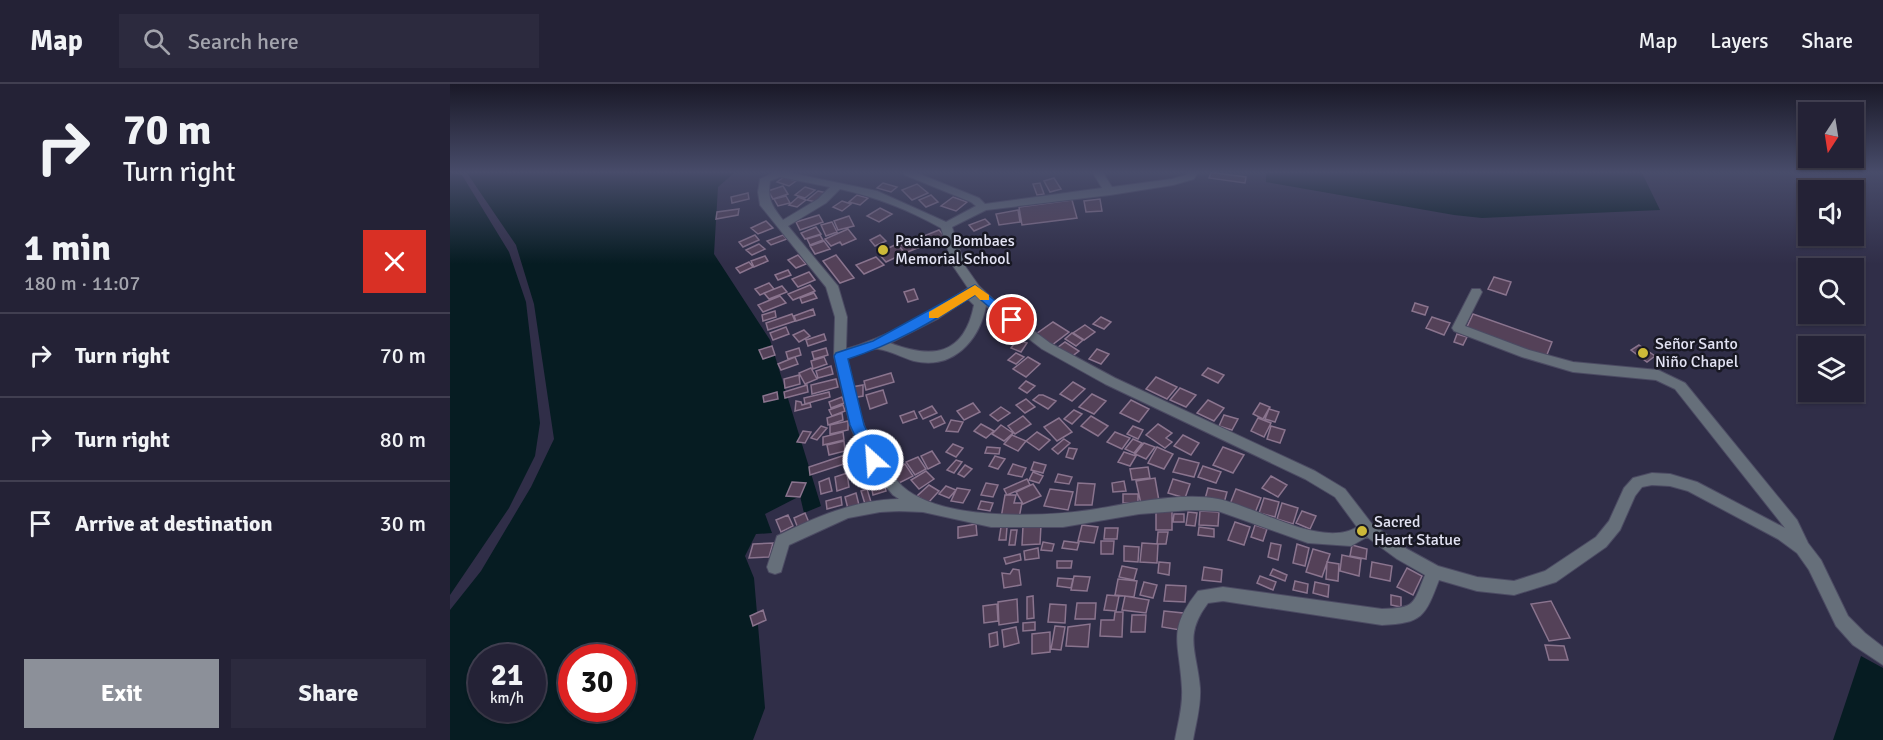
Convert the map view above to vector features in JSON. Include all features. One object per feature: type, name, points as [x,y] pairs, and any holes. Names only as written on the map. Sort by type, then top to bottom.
[{"type":"street","points":[[765,204],[832,286],[841,317],[840,356],[857,425],[873,460],[898,491],[931,509]]},
{"type":"street","points":[[782,225],[818,204]]},
{"type":"street","points":[[878,344],[915,357],[932,358],[948,355],[972,332],[979,312],[980,304],[959,266],[946,226],[899,204]]},
{"type":"street","points":[[979,204],[983,207]]},
{"type":"street","points":[[946,226],[983,207],[1012,204]]},
{"type":"street","points":[[840,356],[878,344],[935,315],[972,291]]},
{"type":"street","points":[[972,291],[1067,359],[1310,475],[1340,493],[1366,529],[1402,554],[1434,572],[1478,584],[1514,588],[1550,578],[1601,542],[1615,525],[1629,492],[1638,482],[1652,479],[1670,480],[1692,486],[1783,534],[1802,548]]},
{"type":"street","points":[[1476,292],[1458,328],[1526,354],[1573,367],[1658,375],[1680,386],[1792,525],[1802,548],[1815,565],[1842,621],[1858,639],[1883,657]]},
{"type":"street","points":[[775,567],[782,541],[842,512],[894,503],[991,521],[1019,522],[1063,521],[1130,510],[1181,505],[1218,505],[1319,537],[1351,539],[1366,529]]},
{"type":"street","points":[[1184,740],[1191,689],[1183,643],[1189,612],[1204,596],[1223,594],[1382,617],[1407,616],[1420,608],[1434,572]]},
{"type":"water","points":[[450,204],[479,204],[509,252],[526,302],[540,423],[535,456],[509,508],[450,595]]},
{"type":"water","points":[[488,204],[717,204],[714,254],[770,340],[821,506],[804,513],[800,496],[765,514],[772,533],[756,534],[745,556],[754,578],[765,708],[753,740],[450,740],[450,610],[481,571],[531,487],[554,439],[534,304],[516,245]]},
{"type":"water","points":[[1389,204],[1657,204],[1660,210],[1482,218]]},
{"type":"water","points":[[1861,656],[1883,668],[1883,740],[1833,740]]},
{"type":"building","points":[[791,204],[801,204],[797,207],[789,205]]},
{"type":"building","points":[[838,204],[851,204],[842,211],[833,207]]},
{"type":"building","points":[[944,204],[965,204],[956,211],[941,206]]},
{"type":"building","points":[[1073,204],[1077,218],[1022,225],[1019,207]]},
{"type":"building","points":[[1084,204],[1101,204],[1102,211],[1086,212]]},
{"type":"building","points":[[880,208],[892,214],[879,222],[867,216]]},
{"type":"building","points":[[739,209],[738,215],[716,219],[717,212]]},
{"type":"building","points":[[1018,210],[1020,222],[999,225],[996,214]]},
{"type":"building","points":[[819,215],[823,222],[800,230],[796,222]]},
{"type":"building","points":[[849,216],[854,226],[838,230],[834,221]]},
{"type":"building","points":[[985,219],[990,224],[974,231],[969,225]]},
{"type":"building","points":[[766,221],[773,228],[758,234],[751,228]]},
{"type":"building","points":[[832,222],[837,232],[826,236],[821,225]]},
{"type":"building","points":[[816,227],[821,234],[805,239],[801,233]]},
{"type":"building","points":[[848,229],[856,239],[842,245],[840,242],[831,246],[825,239]]},
{"type":"building","points":[[939,230],[945,237],[905,253],[899,246]]},
{"type":"building","points":[[755,235],[759,240],[743,247],[739,242]]},
{"type":"building","points":[[783,235],[787,239],[771,245],[767,241]]},
{"type":"building","points":[[820,235],[823,240],[810,245],[807,239]]},
{"type":"building","points":[[880,235],[886,241],[875,246],[870,240]]},
{"type":"building","points":[[824,241],[830,249],[815,254],[810,246]]},
{"type":"building","points":[[759,244],[765,249],[752,255],[746,250]]},
{"type":"building","points":[[897,244],[905,253],[886,262],[878,253]]},
{"type":"building","points":[[798,255],[806,264],[796,268],[788,260]]},
{"type":"building","points":[[836,255],[854,278],[840,283],[823,261]]},
{"type":"building","points":[[765,256],[768,261],[754,267],[751,261]]},
{"type":"building","points":[[876,257],[884,265],[864,274],[856,265]]},
{"type":"building","points":[[749,262],[753,267],[740,273],[736,268]]},
{"type":"building","points":[[788,270],[791,275],[778,280],[775,275]]},
{"type":"building","points":[[809,272],[815,280],[798,287],[792,279]]},
{"type":"building","points":[[1494,277],[1511,282],[1506,295],[1488,289]]},
{"type":"building","points":[[769,283],[774,289],[760,295],[755,289]]},
{"type":"building","points":[[810,285],[815,291],[793,300],[788,294]]},
{"type":"building","points":[[782,286],[787,292],[769,299],[764,293]]},
{"type":"building","points":[[914,289],[918,299],[908,302],[904,292]]},
{"type":"building","points":[[814,293],[817,298],[802,303],[800,298]]},
{"type":"building","points":[[780,296],[786,303],[763,312],[758,305]]},
{"type":"building","points":[[1415,303],[1428,307],[1425,315],[1412,311]]},
{"type":"building","points":[[813,309],[815,315],[796,321],[794,316]]},
{"type":"building","points":[[775,311],[776,317],[763,321],[762,315]]},
{"type":"building","points":[[792,314],[795,321],[768,330],[766,323]]},
{"type":"building","points":[[1473,314],[1552,342],[1546,357],[1466,329]]},
{"type":"building","points":[[1101,317],[1111,322],[1104,329],[1093,324]]},
{"type":"building","points":[[1432,317],[1450,323],[1444,335],[1426,328]]},
{"type":"building","points":[[1053,322],[1069,332],[1052,345],[1036,334]]},
{"type":"building","points":[[1085,325],[1095,332],[1084,340],[1073,333]]},
{"type":"building","points":[[786,327],[789,334],[773,340],[770,333]]},
{"type":"building","points":[[804,330],[810,336],[799,342],[793,335]]},
{"type":"building","points":[[1072,333],[1083,340],[1076,346],[1065,339]]},
{"type":"building","points":[[824,334],[826,340],[808,346],[806,340]]},
{"type":"building","points":[[1457,334],[1467,337],[1463,345],[1454,342]]},
{"type":"building","points":[[1017,340],[1027,343],[1021,352],[1011,348]]},
{"type":"building","points":[[1065,342],[1079,351],[1071,357],[1057,348]]},
{"type":"building","name":"Señor Santo Niño Chapel","points":[[1639,345],[1655,356],[1647,362],[1631,350]]},
{"type":"building","points":[[772,346],[775,355],[763,359],[759,350]]},
{"type":"building","points":[[799,348],[801,355],[788,359],[786,352]]},
{"type":"building","points":[[826,348],[828,355],[814,359],[812,352]]},
{"type":"building","points":[[1097,349],[1109,354],[1101,364],[1089,359]]},
{"type":"building","points":[[1016,353],[1024,357],[1016,364],[1008,360]]},
{"type":"building","points":[[795,357],[798,364],[781,370],[778,364]]},
{"type":"building","points":[[824,357],[827,364],[813,369],[811,361]]},
{"type":"building","points":[[1028,357],[1040,364],[1026,377],[1013,369]]},
{"type":"building","points":[[831,366],[833,374],[818,378],[816,371]]},
{"type":"building","points":[[811,368],[817,379],[805,384],[799,373]]},
{"type":"building","points":[[1208,368],[1224,375],[1218,383],[1202,375]]},
{"type":"building","points":[[891,373],[894,382],[866,390],[864,381]]},
{"type":"building","points":[[799,375],[800,384],[785,388],[784,379]]},
{"type":"building","points":[[1156,377],[1177,387],[1167,399],[1146,389]]},
{"type":"building","points":[[836,379],[838,387],[812,394],[811,385]]},
{"type":"building","points":[[1026,381],[1035,386],[1027,393],[1019,388]]},
{"type":"building","points":[[1073,382],[1085,389],[1072,401],[1060,394]]},
{"type":"building","points":[[807,385],[808,392],[785,398],[784,392]]},
{"type":"building","points":[[863,385],[863,396],[852,398],[852,387]]},
{"type":"building","points":[[1180,388],[1196,395],[1186,407],[1170,400]]},
{"type":"building","points":[[883,390],[887,403],[870,409],[866,395]]},
{"type":"building","points":[[777,392],[778,399],[764,402],[763,396]]},
{"type":"building","points":[[829,392],[830,397],[805,404],[804,398]]},
{"type":"building","points":[[1092,394],[1106,401],[1094,414],[1079,407]]},
{"type":"building","points":[[1039,395],[1056,401],[1048,409],[1033,400]]},
{"type":"building","points":[[842,397],[844,403],[831,408],[829,402]]},
{"type":"building","points":[[1026,399],[1035,407],[1025,413],[1016,405]]},
{"type":"building","points":[[1131,400],[1149,409],[1139,422],[1120,413]]},
{"type":"building","points":[[1208,400],[1224,408],[1214,421],[1197,413]]},
{"type":"building","points":[[796,401],[801,402],[802,405],[810,403],[811,407],[795,411]]},
{"type":"building","points":[[973,403],[980,412],[964,420],[957,411]]},
{"type":"building","points":[[1260,403],[1270,407],[1263,419],[1253,414]]},
{"type":"building","points":[[843,405],[845,411],[832,416],[829,410]]},
{"type":"building","points":[[932,406],[937,413],[923,419],[919,412]]},
{"type":"building","points":[[1001,407],[1010,413],[998,421],[990,415]]},
{"type":"building","points":[[1269,409],[1279,412],[1275,422],[1265,419]]},
{"type":"building","points":[[1074,410],[1082,414],[1072,424],[1064,419]]},
{"type":"building","points":[[914,411],[917,418],[903,423],[900,416]]},
{"type":"building","points":[[842,413],[843,420],[828,425],[827,418]]},
{"type":"building","points":[[1224,415],[1238,419],[1232,430],[1219,426]]},
{"type":"building","points":[[941,416],[945,423],[934,428],[930,421]]},
{"type":"building","points":[[1023,416],[1031,424],[1015,434],[1008,426]]},
{"type":"building","points":[[1091,416],[1108,426],[1098,436],[1081,426]]},
{"type":"building","points":[[1059,418],[1072,432],[1057,441],[1044,427]]},
{"type":"building","points":[[1258,418],[1271,423],[1264,437],[1251,431]]},
{"type":"building","points":[[951,420],[963,422],[958,432],[946,431]]},
{"type":"building","points":[[848,421],[848,430],[830,434],[830,425]]},
{"type":"building","points":[[981,424],[994,431],[986,438],[974,431]]},
{"type":"building","points":[[1158,424],[1172,433],[1166,438],[1172,442],[1165,448],[1146,435]]},
{"type":"building","points":[[1001,425],[1013,433],[1004,441],[992,434]]},
{"type":"building","points":[[821,426],[827,428],[817,440],[811,438]]},
{"type":"building","points":[[1133,426],[1143,430],[1138,439],[1127,434]]},
{"type":"building","points":[[1271,426],[1285,430],[1280,443],[1267,439]]},
{"type":"building","points":[[803,431],[811,432],[805,443],[797,442]]},
{"type":"building","points":[[843,432],[844,440],[823,445],[823,437]]},
{"type":"building","points":[[1037,432],[1050,440],[1039,450],[1026,441]]},
{"type":"building","points":[[1115,432],[1130,438],[1122,449],[1107,442]]},
{"type":"building","points":[[1012,435],[1026,441],[1018,451],[1004,444]]},
{"type":"building","points":[[1183,435],[1199,443],[1191,455],[1174,446]]},
{"type":"building","points":[[1064,439],[1070,443],[1058,454],[1052,449]]},
{"type":"building","points":[[1133,439],[1142,443],[1134,453],[1125,449]]},
{"type":"building","points":[[844,441],[845,451],[829,455],[827,445]]},
{"type":"building","points":[[892,441],[897,447],[881,455],[876,449]]},
{"type":"building","points":[[1144,443],[1155,447],[1146,459],[1135,454]]},
{"type":"building","points":[[953,444],[963,448],[956,457],[946,452]]},
{"type":"building","points":[[987,447],[1000,448],[999,454],[985,453]]},
{"type":"building","points":[[1157,447],[1173,454],[1164,469],[1148,463]]},
{"type":"building","points":[[1223,447],[1244,455],[1233,473],[1213,465]]},
{"type":"building","points":[[1069,448],[1077,449],[1073,459],[1066,457]]},
{"type":"building","points":[[897,449],[902,459],[885,467],[880,456]]},
{"type":"building","points":[[932,451],[940,463],[928,469],[921,456]]},
{"type":"building","points":[[1124,452],[1136,456],[1130,466],[1118,462]]},
{"type":"building","points":[[845,455],[847,463],[810,475],[809,467]]},
{"type":"building","points":[[995,456],[1005,459],[998,469],[989,466]]},
{"type":"building","points":[[918,457],[926,469],[915,475],[906,462]]},
{"type":"building","points":[[1179,458],[1199,463],[1194,477],[1173,472]]},
{"type":"building","points":[[956,460],[962,462],[954,473],[947,470]]},
{"type":"building","points":[[1034,462],[1046,465],[1043,473],[1031,470]]},
{"type":"building","points":[[905,464],[913,476],[897,484],[890,472]]},
{"type":"building","points":[[1013,464],[1026,468],[1022,477],[1008,474]]},
{"type":"building","points":[[965,465],[972,469],[964,477],[958,474]]},
{"type":"building","points":[[1203,466],[1221,472],[1216,483],[1198,477]]},
{"type":"building","points":[[1148,467],[1150,478],[1132,480],[1130,469]]},
{"type":"building","points":[[926,471],[934,479],[919,489],[911,480]]},
{"type":"building","points":[[1033,472],[1043,476],[1039,483],[1029,480]]},
{"type":"building","points":[[847,473],[849,487],[837,491],[835,477]]},
{"type":"building","points":[[1058,474],[1072,477],[1069,484],[1055,482]]},
{"type":"building","points":[[1271,476],[1287,485],[1278,497],[1262,488]]},
{"type":"building","points":[[829,478],[832,491],[821,494],[819,482]]},
{"type":"building","points":[[1155,478],[1159,501],[1141,504],[1136,481]]},
{"type":"building","points":[[1027,479],[1030,485],[1007,495],[1004,489]]},
{"type":"building","points":[[1173,479],[1190,484],[1185,498],[1168,493]]},
{"type":"building","points":[[884,481],[886,491],[873,495],[871,485]]},
{"type":"building","points":[[1124,481],[1126,491],[1113,492],[1112,483]]},
{"type":"building","points":[[792,482],[806,483],[800,497],[786,496]]},
{"type":"building","points":[[986,483],[998,485],[993,497],[981,495]]},
{"type":"building","points":[[1078,483],[1095,484],[1092,505],[1075,505]]},
{"type":"building","points":[[1033,484],[1041,496],[1023,504],[1016,492]]},
{"type":"building","points":[[929,485],[939,491],[928,503],[917,496]]},
{"type":"building","points":[[946,486],[956,490],[949,498],[939,494]]},
{"type":"building","points":[[957,488],[970,490],[963,503],[951,501]]},
{"type":"building","points":[[1208,488],[1227,492],[1224,503],[1205,499]]},
{"type":"building","points":[[867,489],[871,502],[865,504],[861,491]]},
{"type":"building","points":[[1050,489],[1073,492],[1068,510],[1044,506]]},
{"type":"building","points":[[1236,489],[1261,498],[1255,513],[1230,504]]},
{"type":"building","points":[[856,493],[859,505],[848,509],[845,497]]},
{"type":"building","points":[[1123,494],[1138,494],[1138,503],[1123,503]]},
{"type":"building","points":[[1005,495],[1016,495],[1014,503],[1022,503],[1019,518],[1001,518]]},
{"type":"building","points":[[841,497],[842,505],[827,509],[826,501]]},
{"type":"building","points":[[1264,498],[1279,502],[1275,517],[1259,513]]},
{"type":"building","points":[[981,501],[993,503],[990,511],[978,509]]},
{"type":"building","points":[[1282,503],[1298,508],[1293,524],[1277,519]]},
{"type":"building","points":[[1156,511],[1172,511],[1172,530],[1156,530]]},
{"type":"building","points":[[1200,511],[1219,512],[1218,526],[1199,525]]},
{"type":"building","points":[[1302,511],[1316,516],[1310,529],[1296,523]]},
{"type":"building","points":[[1188,512],[1197,513],[1195,526],[1186,525]]},
{"type":"building","points":[[805,513],[810,525],[799,531],[794,518]]},
{"type":"building","points":[[1174,514],[1184,514],[1184,522],[1173,522]]},
{"type":"building","points":[[788,515],[793,526],[781,532],[776,520]]},
{"type":"building","points":[[1235,522],[1250,527],[1244,545],[1228,540]]},
{"type":"building","points":[[976,524],[977,535],[958,538],[958,527]]},
{"type":"building","points":[[1041,525],[1040,544],[1022,545],[1023,526]]},
{"type":"building","points":[[1082,525],[1098,527],[1094,543],[1078,541]]},
{"type":"building","points":[[1255,525],[1267,529],[1263,541],[1251,537]]},
{"type":"building","points":[[1001,527],[1007,527],[1006,540],[999,540]]},
{"type":"building","points":[[1199,527],[1214,529],[1214,537],[1198,535]]},
{"type":"building","points":[[1105,528],[1118,528],[1117,539],[1104,539]]},
{"type":"building","points":[[1011,530],[1017,530],[1015,545],[1009,545]]},
{"type":"building","points":[[1158,532],[1168,532],[1166,544],[1157,544]]},
{"type":"building","points":[[1064,541],[1079,543],[1077,550],[1062,548]]},
{"type":"building","points":[[1101,541],[1114,541],[1113,554],[1101,554]]},
{"type":"building","points":[[1043,542],[1054,544],[1052,551],[1041,550]]},
{"type":"building","points":[[773,543],[769,557],[749,558],[753,544]]},
{"type":"building","points":[[1142,543],[1158,544],[1157,563],[1140,562]]},
{"type":"building","points":[[1271,543],[1281,545],[1278,560],[1268,557]]},
{"type":"building","points":[[1297,544],[1309,548],[1305,566],[1293,563]]},
{"type":"building","points":[[1352,545],[1367,549],[1366,559],[1350,556]]},
{"type":"building","points":[[1124,546],[1139,547],[1138,562],[1124,561]]},
{"type":"building","points":[[1038,548],[1039,558],[1025,560],[1024,551]]},
{"type":"building","points":[[1313,549],[1330,554],[1322,577],[1306,572]]},
{"type":"building","points":[[1020,554],[1021,560],[1006,564],[1004,558]]},
{"type":"building","points":[[1342,555],[1361,559],[1359,576],[1340,571]]},
{"type":"building","points":[[1057,561],[1072,561],[1071,568],[1057,568]]},
{"type":"building","points":[[1159,562],[1170,563],[1169,575],[1158,573]]},
{"type":"building","points":[[1327,562],[1339,564],[1338,581],[1326,579]]},
{"type":"building","points":[[1372,562],[1392,566],[1390,581],[1370,577]]},
{"type":"building","points":[[1122,566],[1137,569],[1134,580],[1119,577]]},
{"type":"building","points":[[1204,567],[1222,570],[1221,582],[1202,580]]},
{"type":"building","points":[[1407,568],[1422,576],[1413,595],[1397,587]]},
{"type":"building","points":[[1013,569],[1019,570],[1021,585],[1004,588],[1002,573],[1010,574]]},
{"type":"building","points":[[1273,569],[1287,575],[1285,581],[1270,575]]},
{"type":"building","points":[[1074,576],[1090,577],[1087,591],[1071,590]]},
{"type":"building","points":[[1260,576],[1276,582],[1273,590],[1257,583]]},
{"type":"building","points":[[1058,578],[1073,579],[1071,588],[1057,586]]},
{"type":"building","points":[[1118,579],[1137,581],[1134,597],[1115,595]]},
{"type":"building","points":[[1295,581],[1308,584],[1307,593],[1293,590]]},
{"type":"building","points":[[1144,582],[1157,585],[1153,598],[1140,595]]},
{"type":"building","points":[[1315,582],[1329,585],[1328,597],[1313,593]]},
{"type":"building","points":[[1166,585],[1186,586],[1185,602],[1164,601]]},
{"type":"building","points":[[1107,595],[1119,596],[1116,611],[1104,610]]},
{"type":"building","points":[[1391,595],[1401,597],[1401,607],[1391,605]]},
{"type":"building","points":[[1033,596],[1034,618],[1027,619],[1027,597]]},
{"type":"building","points":[[1125,596],[1149,600],[1146,613],[1122,610]]},
{"type":"building","points":[[1017,599],[1018,622],[999,625],[998,602]]},
{"type":"building","points":[[1551,601],[1570,638],[1549,641],[1531,604]]},
{"type":"building","points":[[1077,603],[1096,603],[1095,619],[1075,619]]},
{"type":"building","points":[[997,604],[998,621],[984,623],[983,606]]},
{"type":"building","points":[[1050,604],[1066,605],[1065,623],[1048,622]]},
{"type":"building","points":[[763,610],[766,620],[753,626],[750,616]]},
{"type":"building","points":[[1164,611],[1183,613],[1180,630],[1162,627]]},
{"type":"building","points":[[1115,612],[1123,612],[1122,637],[1100,636],[1101,620],[1114,620]]},
{"type":"building","points":[[1132,615],[1146,615],[1145,632],[1131,632]]},
{"type":"building","points":[[1035,622],[1035,630],[1023,631],[1023,623]]},
{"type":"building","points":[[1090,624],[1088,647],[1066,646],[1068,627]]},
{"type":"building","points":[[1055,626],[1065,627],[1061,650],[1051,649]]},
{"type":"building","points":[[1016,627],[1019,643],[1004,647],[1002,630]]},
{"type":"building","points":[[997,632],[998,645],[990,647],[989,634]]},
{"type":"building","points":[[1050,632],[1050,652],[1032,654],[1032,634]]},
{"type":"building","points":[[1545,645],[1564,646],[1568,660],[1549,660]]},
{"type":"slow traffic","points":[[934,315],[975,289],[984,297]]},
{"type":"place","name":"Paciano Bombaes Memorial School","points":[[883,250]]},
{"type":"place","name":"Señor Santo Niño Chapel","points":[[1643,353]]},
{"type":"place","name":"Sacred Heart Statue","points":[[1362,531]]},
{"type":"route","points":[[873,460],[857,425],[840,356],[878,344],[935,315],[975,289],[1012,320]]}]
